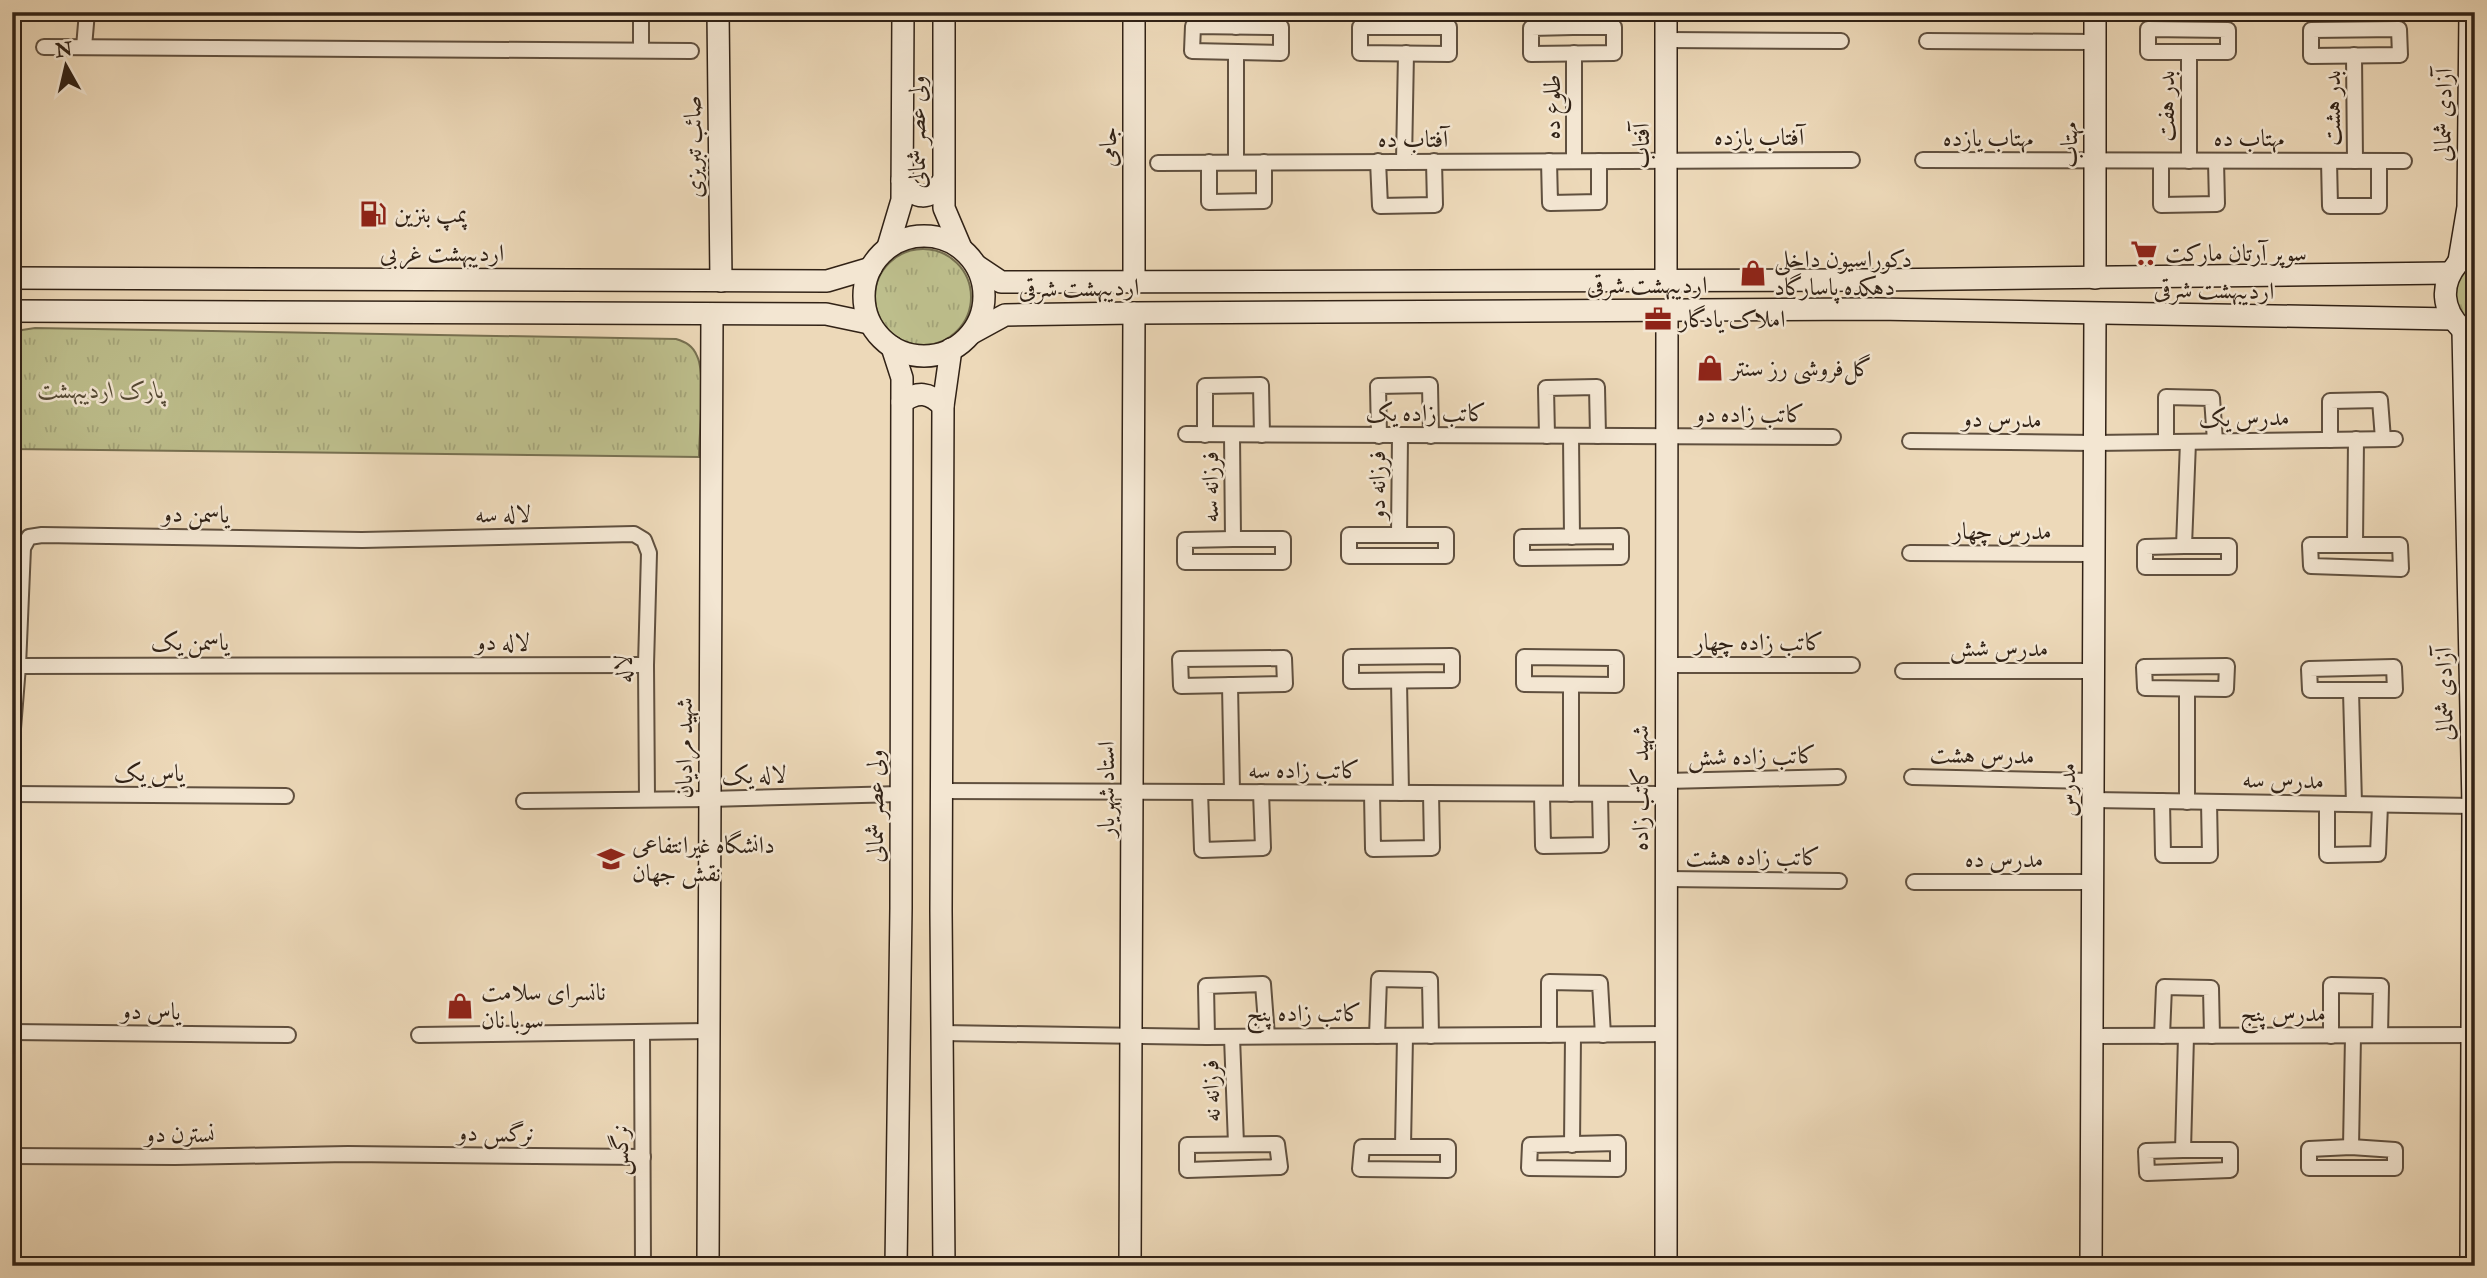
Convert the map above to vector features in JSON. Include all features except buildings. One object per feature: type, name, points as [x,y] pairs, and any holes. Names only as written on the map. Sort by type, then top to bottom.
[{"type":"main road","name":"صائب تبریزی","points":[[718,12],[721,281]]},
{"type":"main road","name":"ولی عصر شمالی","points":[[888,247],[902,200],[903,12]]},
{"type":"main road","name":"ولی عصر شمالی","points":[[944,12],[944,208],[961,248]]},
{"type":"main road","name":"جامی","points":[[1134,12],[1134,282]]},
{"type":"main road","name":"آفتاب","points":[[1666,12],[1666,280]]},
{"type":"main road","name":"مهتاب","points":[[2095,12],[2095,278]]},
{"type":"main road","name":"آزادی شمالی","points":[[2470,12],[2468,207],[2461,262],[2445,289],[2445,304],[2463,329],[2473,806],[2471,1266]]},
{"type":"main road","points":[[902,180],[910,192],[922,196],[935,192],[943,181]]},
{"type":"main road","points":[[919,235],[936,237],[961,248],[977,266],[983,283],[981,318],[972,333],[951,349],[926,356],[908,355],[892,348],[879,337],[869,323],[864,307],[863,290],[870,268],[888,247],[919,235]]},
{"type":"main road","name":"اردیبهشت شرقی","points":[[977,266],[1001,282],[1915,280],[2095,278],[2461,262]]},
{"type":"main road","name":"اردیبهشت غربی","points":[[12,278],[827,281],[870,268]]},
{"type":"main road","points":[[1849,280],[1859,287],[1862,294],[1861,301],[1851,310]]},
{"type":"main road","points":[[1906,310],[1897,303],[1894,292],[1899,286],[1915,280]]},
{"type":"main road","points":[[809,314],[820,306],[824,293],[819,281]]},
{"type":"main road","points":[[1024,315],[1017,307],[1016,297],[1019,288],[1028,282]]},
{"type":"main road","name":"اردیبهشت شرقی","points":[[972,333],[1005,316],[1024,315],[1851,310],[2095,314],[2463,329]]},
{"type":"main road","points":[[12,311],[826,314],[869,323]]},
{"type":"main road","name":"شهید کاتب زاده","points":[[1666,1266],[1667,311]]},
{"type":"main road","name":"استاد شهریار","points":[[1130,1266],[1134,313]]},
{"type":"main road","name":"شهید مرادیان","points":[[708,1266],[712,314]]},
{"type":"main road","name":"مدرس","points":[[2091,1266],[2095,314]]},
{"type":"main road","name":"ولی عصر شمالی","points":[[892,348],[902,378],[896,1266]]},
{"type":"main road","points":[[944,1266],[943,406],[951,349]]},
{"type":"main road","points":[[902,402],[923,394],[935,398],[943,406]]},
{"type":"street","points":[[84,47],[87,12]]},
{"type":"street","points":[[640,50],[641,12]]},
{"type":"street","points":[[1236,19],[1282,27],[1281,53],[1192,51],[1193,26],[1236,19]]},
{"type":"street","points":[[1406,20],[1449,27],[1449,54],[1360,53],[1360,27],[1406,20]]},
{"type":"street","points":[[1573,20],[1614,27],[1614,53],[1531,54],[1531,28],[1573,20]]},
{"type":"street","points":[[2148,29],[2228,30],[2228,52],[2189,52],[2148,52],[2148,29]]},
{"type":"street","points":[[2399,29],[2400,55],[2354,55],[2311,56],[2311,30],[2399,29]]},
{"type":"street","points":[[1666,40],[1841,41]]},
{"type":"street","points":[[1927,41],[2095,42]]},
{"type":"street","points":[[44,47],[691,51]]},
{"type":"street","points":[[1236,52],[1236,162]]},
{"type":"street","name":"بدر هفت","points":[[2189,52],[2189,161]]},
{"type":"street","points":[[1404,161],[1406,53]]},
{"type":"street","name":"طلوع ده","points":[[1574,53],[1574,161]]},
{"type":"street","name":"بدر هشت","points":[[2354,55],[2355,161]]},
{"type":"street","name":"آفتاب یازده","points":[[1667,160],[1852,160]]},
{"type":"street","name":"آفتاب ده","points":[[1158,163],[1667,160]]},
{"type":"street","name":"مهتاب یازده","points":[[1923,160],[2095,160]]},
{"type":"street","name":"مهتاب ده","points":[[2095,160],[2403,161]]},
{"type":"street","points":[[2161,160],[2161,205],[2217,204],[2216,161]]},
{"type":"street","points":[[1378,162],[1380,206],[1435,205],[1434,161]]},
{"type":"street","points":[[1549,161],[1550,203],[1599,202],[1599,161]]},
{"type":"street","points":[[2329,161],[2330,206],[2379,206],[2379,161]]},
{"type":"street","points":[[1209,162],[1209,202],[1264,201],[1264,162]]},
{"type":"street","points":[[1206,435],[1205,386],[1261,385],[1262,435]]},
{"type":"street","points":[[1379,436],[1378,386],[1430,385],[1431,436]]},
{"type":"street","points":[[1547,436],[1546,388],[1597,387],[1598,436]]},
{"type":"street","points":[[2166,442],[2166,397],[2212,398],[2215,441]]},
{"type":"street","name":"مدرس یک","points":[[2094,443],[2389,439],[2380,400],[2330,401],[2330,439]]},
{"type":"street","name":"کاتب زاده یک","points":[[1185,435],[1667,436]]},
{"type":"street","name":"فرزانه سه","points":[[1232,435],[1233,539]]},
{"type":"street","name":"فرزانه دو","points":[[1399,535],[1400,436]]},
{"type":"street","points":[[1571,436],[1572,537]]},
{"type":"street","name":"کاتب زاده دو","points":[[1667,436],[1833,437]]},
{"type":"street","points":[[2355,545],[2356,439]]},
{"type":"street","name":"مدرس دو","points":[[1910,441],[2094,443]]},
{"type":"street","points":[[2184,546],[2188,442]]},
{"type":"street","name":"لاله سه","points":[[362,540],[634,534],[644,540]]},
{"type":"street","name":"یاسمن دو","points":[[18,666],[23,548],[29,537],[42,535],[362,540]]},
{"type":"street","points":[[1349,535],[1399,535],[1446,535],[1446,556],[1349,556],[1349,535]]},
{"type":"street","points":[[1621,536],[1621,557],[1522,558],[1522,537],[1572,537],[1621,536]]},
{"type":"street","points":[[1233,539],[1283,539],[1283,562],[1185,562],[1185,540],[1233,539]]},
{"type":"street","name":"لاله","points":[[644,540],[649,553],[647,799]]},
{"type":"street","points":[[2310,545],[2355,545],[2400,545],[2401,569],[2311,566],[2310,545]]},
{"type":"street","points":[[2184,546],[2229,546],[2229,567],[2145,567],[2145,547],[2184,546]]},
{"type":"street","name":"مدرس چهار","points":[[1910,553],[2094,554]]},
{"type":"street","points":[[1452,656],[1452,680],[1399,681],[1351,681],[1351,657],[1452,656]]},
{"type":"street","points":[[1524,657],[1616,658],[1616,685],[1570,685],[1524,684],[1524,657]]},
{"type":"street","points":[[1284,658],[1285,684],[1230,685],[1181,685],[1180,659],[1284,658]]},
{"type":"street","name":"یاسمن یک","points":[[18,666],[361,664]]},
{"type":"street","name":"لاله دو","points":[[361,664],[646,665]]},
{"type":"street","name":"کاتب زاده چهار","points":[[1666,665],[1852,665]]},
{"type":"street","points":[[12,741],[18,666]]},
{"type":"street","points":[[2227,666],[2226,689],[2187,689],[2145,688],[2144,667],[2227,666]]},
{"type":"street","points":[[2394,667],[2395,690],[2351,691],[2310,690],[2309,669],[2394,667]]},
{"type":"street","name":"مدرس شش","points":[[1903,671],[2094,671]]},
{"type":"street","points":[[1399,681],[1401,793]]},
{"type":"street","points":[[1230,685],[1232,792]]},
{"type":"street","points":[[1570,685],[1571,794]]},
{"type":"street","points":[[2187,689],[2187,802]]},
{"type":"street","points":[[2351,691],[2354,804]]},
{"type":"street","name":"کاتب زاده شش","points":[[1666,788],[1839,777]]},
{"type":"street","name":"مدرس هشت","points":[[1912,777],[2093,790]]},
{"type":"street","name":"کاتب زاده سه","points":[[942,791],[1600,794],[1666,788]]},
{"type":"street","name":"مدرس سه","points":[[2093,790],[2162,801],[2473,806]]},
{"type":"street","points":[[1200,792],[1202,850],[1263,848],[1262,792]]},
{"type":"street","points":[[1371,793],[1373,849],[1432,848],[1432,793]]},
{"type":"street","name":"یاس یک","points":[[12,794],[286,796]]},
{"type":"street","name":"لاله یک","points":[[524,801],[901,794]]},
{"type":"street","points":[[1542,794],[1543,846],[1601,845],[1600,794]]},
{"type":"street","points":[[2162,801],[2163,855],[2210,855],[2209,802]]},
{"type":"street","points":[[2327,804],[2327,855],[2378,854],[2379,805]]},
{"type":"street","name":"کاتب زاده هشت","points":[[1666,879],[1839,881]]},
{"type":"street","name":"مدرس ده","points":[[1914,882],[2093,882]]},
{"type":"street","points":[[1377,1036],[1379,979],[1430,980],[1431,1036]]},
{"type":"street","points":[[1549,1035],[1549,982],[1600,983],[1603,1035]]},
{"type":"street","points":[[1207,1037],[1206,986],[1263,984],[1267,1036]]},
{"type":"street","points":[[2331,1036],[2331,985],[2381,986],[2381,1035]]},
{"type":"street","points":[[2162,1036],[2164,987],[2211,988],[2212,1036]]},
{"type":"street","points":[[419,1035],[708,1031]]},
{"type":"street","name":"یاس دو","points":[[12,1032],[288,1035]]},
{"type":"street","name":"کاتب زاده پنج","points":[[943,1033],[1131,1037],[1666,1034]]},
{"type":"street","name":"نرگس","points":[[642,1034],[643,1266]]},
{"type":"street","points":[[1572,1145],[1573,1035]]},
{"type":"street","points":[[2351,1147],[2353,1035]]},
{"type":"street","name":"مدرس پنج","points":[[2093,1037],[2473,1035]]},
{"type":"street","points":[[1403,1146],[1405,1036]]},
{"type":"street","points":[[2183,1150],[2186,1036]]},
{"type":"street","name":"فرزانه نه","points":[[1232,1037],[1236,1144]]},
{"type":"street","points":[[1618,1143],[1618,1169],[1529,1168],[1530,1145],[1572,1145],[1618,1143]]},
{"type":"street","points":[[1236,1144],[1277,1144],[1280,1167],[1187,1170],[1187,1145],[1236,1144]]},
{"type":"street","points":[[1403,1146],[1448,1147],[1448,1170],[1360,1169],[1362,1147],[1403,1146]]},
{"type":"street","points":[[2351,1147],[2395,1150],[2395,1168],[2309,1168],[2309,1149],[2351,1147]]},
{"type":"street","points":[[2183,1150],[2230,1150],[2230,1170],[2147,1173],[2146,1151],[2183,1150]]},
{"type":"street","name":"نرگس دو","points":[[348,1154],[643,1157]]},
{"type":"street","name":"نسترن دو","points":[[12,1156],[214,1157],[348,1154]]},
{"type":"green space","points":[[914,249],[932,249],[950,257],[963,270],[971,288],[968,316],[950,337],[932,345],[914,345],[896,337],[883,324],[875,306],[875,288],[883,270],[896,257]]},
{"type":"green space","points":[[2475,261],[2475,327],[2460,313],[2455,294],[2460,275]]},
{"type":"green space","name":"پارک اردیبهشت","points":[[35,328],[676,339],[691,347],[700,365],[702,390],[699,457],[12,449],[12,335]]},
{"type":"place","name":"پمپ بنزین","points":[[373,214]]},
{"type":"place","name":"سوپر آرتان مارکت","points":[[2144,253]]},
{"type":"place","name":"دکوراسیون داخلی دهکده پاسارگاد","points":[[1753,273]]},
{"type":"place","name":"املاک یادگار","points":[[1658,319]]},
{"type":"place","name":"گل‌فروشی رز سنتر","points":[[1710,368]]},
{"type":"place","name":"دانشگاه غیرانتفاعی نقش جهان","points":[[611,859]]},
{"type":"place","name":"نانسرای سلامت سوبا نان","points":[[460,1006]]}]
